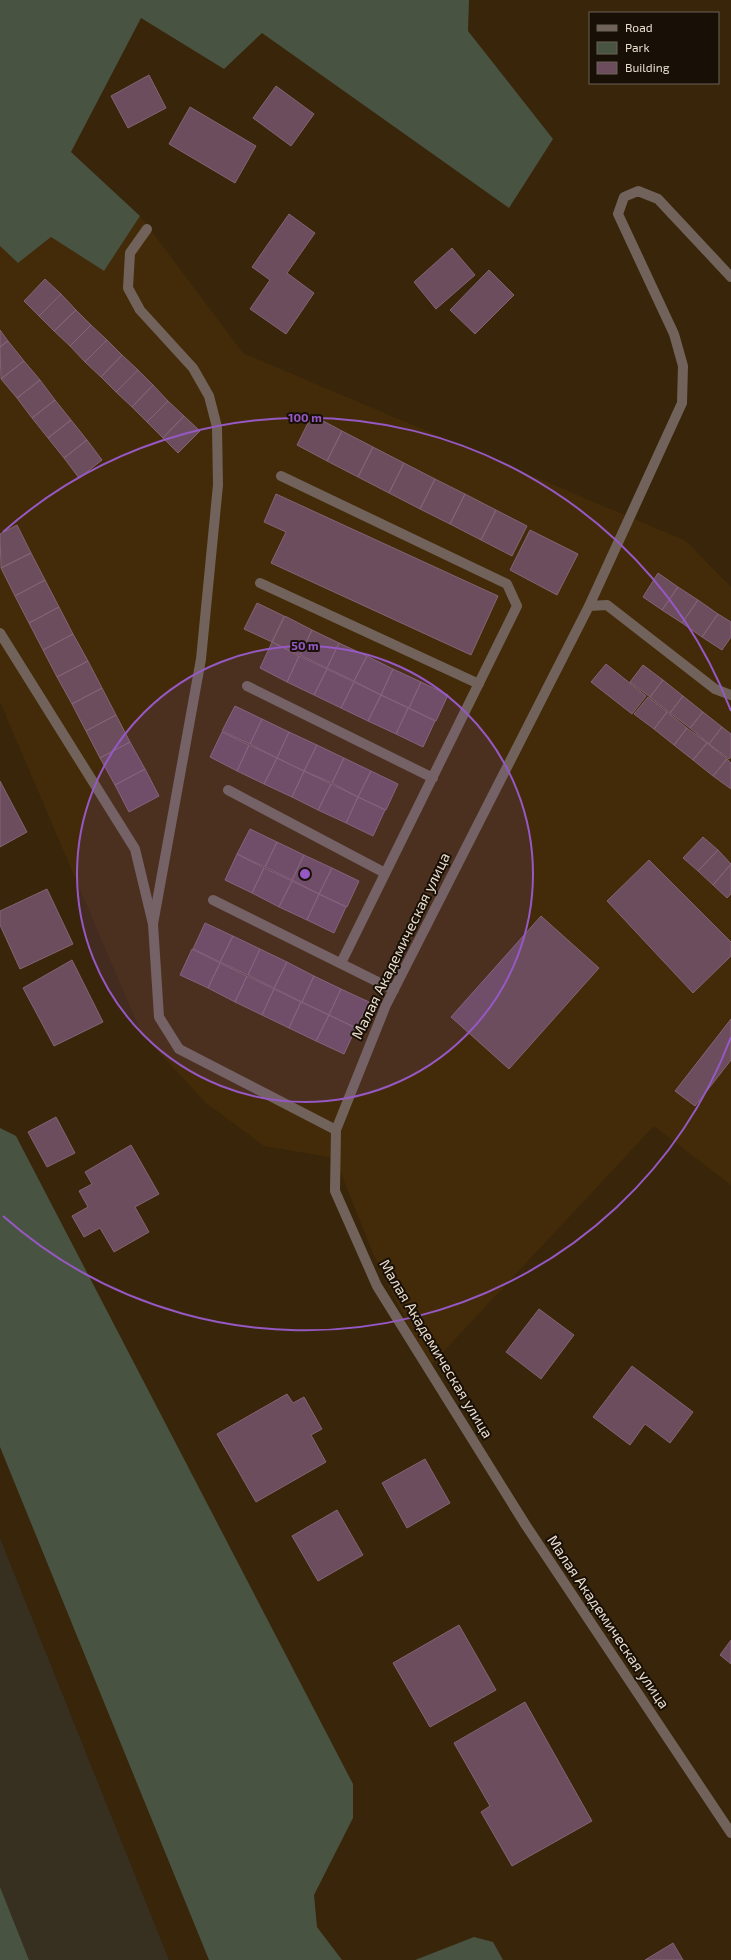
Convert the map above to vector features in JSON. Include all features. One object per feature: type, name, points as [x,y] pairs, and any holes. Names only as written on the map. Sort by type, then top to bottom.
[{"type":"street","name":"Малая Академическая улица","points":[[731,277],[658,199],[638,191],[624,197],[618,214],[674,334],[683,366],[682,403],[588,606],[386,1005],[336,1130],[335,1191],[377,1286],[525,1524],[731,1833]]},
{"type":"street","points":[[147,229],[130,253],[128,288],[140,310],[193,368],[209,396],[217,427],[218,485],[201,659],[153,924]]},
{"type":"street","points":[[281,476],[507,584],[517,606],[341,963]]},
{"type":"street","points":[[260,583],[479,684]]},
{"type":"street","points":[[588,606],[607,605],[715,689],[731,694]]},
{"type":"street","points":[[0,633],[135,849],[153,924],[159,1017],[179,1049],[336,1130]]},
{"type":"street","points":[[247,686],[432,778]]},
{"type":"street","points":[[228,790],[385,873]]},
{"type":"street","points":[[213,900],[394,990]]},
{"type":"shaded area","points":[[140,216],[243,353],[686,541],[731,587],[731,1185],[654,1126],[429,1367],[374,1256],[335,1158],[264,1146],[206,1103],[142,1034],[0,702],[0,246],[18,263],[51,237],[104,271]]},
{"type":"shaded area","points":[[0,1538],[169,1960],[0,1960]]},
{"type":"green space","points":[[0,0],[469,0],[468,31],[553,139],[509,208],[262,33],[224,69],[141,18],[71,152],[140,216],[104,271],[51,237],[18,263],[0,246]]},
{"type":"green space","points":[[0,1128],[16,1136],[353,1784],[353,1818],[314,1895],[317,1927],[342,1960],[209,1960],[0,1447]]},
{"type":"green space","points":[[0,1887],[29,1960],[0,1960]]},
{"type":"green space","points":[[474,1937],[493,1942],[503,1960],[415,1960]]},
{"type":"building","points":[[149,75],[166,108],[128,128],[111,96]]},
{"type":"building","points":[[276,86],[314,114],[291,146],[253,118]]},
{"type":"building","points":[[190,107],[256,146],[235,183],[169,144]]},
{"type":"building","points":[[289,214],[315,233],[287,273],[314,293],[286,334],[250,309],[270,280],[252,267]]},
{"type":"building","points":[[452,248],[475,275],[436,309],[414,282]]},
{"type":"building","points":[[489,270],[514,295],[475,334],[450,310]]},
{"type":"building","points":[[45,279],[61,294],[39,316],[24,301]]},
{"type":"building","points":[[61,294],[76,310],[54,331],[39,316]]},
{"type":"building","points":[[76,310],[91,325],[70,346],[54,331]]},
{"type":"building","points":[[91,325],[107,340],[85,362],[70,346]]},
{"type":"building","points":[[0,330],[8,341],[0,347]]},
{"type":"building","points":[[107,340],[122,355],[101,377],[85,362]]},
{"type":"building","points":[[8,341],[24,361],[1,379],[0,347]]},
{"type":"building","points":[[122,355],[138,370],[116,392],[101,377]]},
{"type":"building","points":[[24,361],[40,380],[17,398],[1,379]]},
{"type":"building","points":[[138,370],[153,385],[132,407],[116,392]]},
{"type":"building","points":[[40,380],[55,400],[32,418],[17,398]]},
{"type":"building","points":[[153,385],[168,401],[147,422],[132,407]]},
{"type":"building","points":[[55,400],[71,420],[48,438],[32,418]]},
{"type":"building","points":[[168,401],[184,416],[163,438],[147,422]]},
{"type":"building","points":[[312,415],[342,431],[327,461],[297,445]]},
{"type":"building","points":[[184,416],[200,431],[178,453],[163,438]]},
{"type":"building","points":[[71,420],[87,440],[64,458],[48,438]]},
{"type":"building","points":[[342,431],[373,447],[358,477],[327,461]]},
{"type":"building","points":[[87,440],[102,460],[79,478],[64,458]]},
{"type":"building","points":[[373,447],[404,463],[389,493],[358,477]]},
{"type":"building","points":[[404,463],[435,479],[420,509],[389,493]]},
{"type":"building","points":[[435,479],[465,494],[450,524],[420,509]]},
{"type":"building","points":[[276,494],[498,596],[471,655],[271,563],[286,532],[264,522]]},
{"type":"building","points":[[465,494],[496,510],[481,540],[450,524]]},
{"type":"building","points":[[496,510],[527,526],[512,556],[481,540]]},
{"type":"building","points":[[17,525],[31,553],[1,568],[0,534]]},
{"type":"building","points":[[530,530],[578,554],[557,595],[510,570]]},
{"type":"building","points":[[31,553],[45,580],[15,596],[1,568]]},
{"type":"building","points":[[658,573],[678,587],[662,610],[643,597]]},
{"type":"building","points":[[45,580],[59,607],[29,623],[15,596]]},
{"type":"building","points":[[678,587],[698,600],[682,623],[662,610]]},
{"type":"building","points":[[698,600],[718,614],[702,637],[682,623]]},
{"type":"building","points":[[257,603],[284,616],[272,642],[244,629]]},
{"type":"building","points":[[59,607],[73,634],[43,650],[29,623]]},
{"type":"building","points":[[718,614],[731,622],[731,637],[722,650],[702,637]]},
{"type":"building","points":[[285,616],[312,630],[300,655],[272,642]]},
{"type":"building","points":[[312,630],[339,643],[327,668],[300,655]]},
{"type":"building","points":[[73,634],[88,661],[57,677],[43,650]]},
{"type":"building","points":[[272,642],[299,656],[287,682],[260,668]]},
{"type":"building","points":[[339,643],[367,656],[354,681],[327,668]]},
{"type":"building","points":[[299,656],[327,669],[314,695],[287,682]]},
{"type":"building","points":[[367,656],[393,669],[381,695],[354,681]]},
{"type":"building","points":[[88,661],[102,688],[72,704],[57,677]]},
{"type":"building","points":[[606,664],[646,696],[632,714],[591,682]]},
{"type":"building","points":[[643,665],[663,680],[650,697],[630,682]]},
{"type":"building","points":[[327,669],[354,682],[341,708],[314,695]]},
{"type":"building","points":[[393,669],[421,682],[409,708],[381,695]]},
{"type":"building","points":[[663,680],[683,696],[670,713],[650,697]]},
{"type":"building","points":[[354,682],[381,695],[368,721],[341,708]]},
{"type":"building","points":[[421,682],[448,695],[436,721],[409,708]]},
{"type":"building","points":[[102,688],[116,715],[86,731],[72,704]]},
{"type":"building","points":[[381,695],[408,708],[396,734],[368,721]]},
{"type":"building","points":[[683,696],[703,712],[690,728],[670,713]]},
{"type":"building","points":[[648,697],[667,712],[654,729],[634,714]]},
{"type":"building","points":[[235,706],[262,719],[250,744],[222,731]]},
{"type":"building","points":[[408,708],[435,721],[423,747],[396,734]]},
{"type":"building","points":[[667,712],[687,728],[674,745],[654,729]]},
{"type":"building","points":[[703,712],[722,727],[709,744],[690,728]]},
{"type":"building","points":[[116,715],[130,742],[100,758],[86,731]]},
{"type":"building","points":[[262,719],[289,732],[277,758],[250,744]]},
{"type":"building","points":[[722,727],[731,734],[731,757],[729,759],[709,744]]},
{"type":"building","points":[[687,728],[707,743],[693,760],[674,745]]},
{"type":"building","points":[[222,732],[249,745],[237,771],[210,757]]},
{"type":"building","points":[[289,732],[317,745],[304,771],[277,758]]},
{"type":"building","points":[[130,742],[145,769],[115,785],[100,758]]},
{"type":"building","points":[[707,743],[727,759],[713,776],[693,760]]},
{"type":"building","points":[[249,745],[277,758],[264,784],[237,771]]},
{"type":"building","points":[[317,745],[344,758],[332,783],[304,771]]},
{"type":"building","points":[[277,758],[304,771],[292,797],[264,784]]},
{"type":"building","points":[[344,758],[371,771],[358,797],[332,783]]},
{"type":"building","points":[[727,759],[731,763],[731,789],[713,776]]},
{"type":"building","points":[[145,769],[159,796],[129,812],[115,785]]},
{"type":"building","points":[[304,771],[331,784],[318,810],[292,797]]},
{"type":"building","points":[[371,771],[398,784],[386,810],[358,797]]},
{"type":"building","points":[[0,781],[27,832],[0,847]]},
{"type":"building","points":[[331,784],[358,797],[346,823],[318,810]]},
{"type":"building","points":[[358,797],[385,810],[373,836],[346,823]]},
{"type":"building","points":[[250,829],[277,842],[265,867],[237,854]]},
{"type":"building","points":[[703,837],[718,850],[698,871],[683,858]]},
{"type":"building","points":[[277,842],[304,855],[292,880],[265,867]]},
{"type":"building","points":[[718,850],[731,864],[713,885],[698,871]]},
{"type":"building","points":[[237,854],[264,868],[252,893],[225,880]]},
{"type":"building","points":[[304,855],[332,868],[319,894],[292,880]]},
{"type":"building","points":[[649,860],[731,942],[731,956],[693,993],[607,901]]},
{"type":"building","points":[[731,864],[731,894],[727,898],[713,885]]},
{"type":"building","points":[[264,868],[292,881],[279,907],[252,893]]},
{"type":"building","points":[[332,868],[359,881],[347,907],[319,894]]},
{"type":"building","points":[[292,881],[319,894],[307,920],[279,907]]},
{"type":"building","points":[[47,889],[73,944],[20,969],[0,925],[0,911]]},
{"type":"building","points":[[319,894],[346,907],[334,933],[307,920]]},
{"type":"building","points":[[541,916],[599,968],[509,1069],[451,1017]]},
{"type":"building","points":[[205,923],[233,936],[220,962],[193,949]]},
{"type":"building","points":[[233,936],[260,949],[248,975],[220,962]]},
{"type":"building","points":[[192,949],[220,963],[208,988],[180,975]]},
{"type":"building","points":[[260,949],[287,962],[274,988],[248,975]]},
{"type":"building","points":[[72,960],[103,1022],[54,1046],[23,988]]},
{"type":"building","points":[[287,962],[314,976],[302,1002],[274,988]]},
{"type":"building","points":[[220,963],[247,976],[235,1002],[208,988]]},
{"type":"building","points":[[247,976],[274,989],[262,1015],[235,1002]]},
{"type":"building","points":[[314,976],[341,989],[329,1015],[302,1002]]},
{"type":"building","points":[[274,989],[301,1002],[289,1028],[262,1015]]},
{"type":"building","points":[[341,989],[369,1002],[356,1028],[329,1015]]},
{"type":"building","points":[[301,1002],[329,1015],[316,1041],[289,1028]]},
{"type":"building","points":[[329,1015],[356,1028],[344,1054],[316,1041]]},
{"type":"building","points":[[731,1019],[731,1060],[695,1106],[675,1091]]},
{"type":"building","points":[[56,1117],[75,1153],[47,1167],[28,1132]]},
{"type":"building","points":[[131,1145],[159,1194],[135,1207],[149,1232],[114,1252],[100,1228],[84,1237],[72,1216],[88,1207],[79,1191],[92,1184],[85,1172]]},
{"type":"building","points":[[539,1309],[574,1335],[541,1379],[506,1352]]},
{"type":"building","points":[[632,1366],[693,1412],[670,1443],[645,1424],[630,1445],[593,1417]]},
{"type":"building","points":[[287,1394],[293,1403],[304,1397],[322,1429],[311,1435],[326,1462],[256,1502],[217,1434]]},
{"type":"building","points":[[425,1459],[450,1503],[407,1528],[382,1483]]},
{"type":"building","points":[[337,1510],[363,1555],[318,1581],[292,1536]]},
{"type":"building","points":[[459,1625],[496,1690],[430,1727],[393,1663]]},
{"type":"building","points":[[731,1640],[731,1664],[720,1655]]},
{"type":"building","points":[[525,1702],[592,1821],[512,1866],[481,1812],[490,1806],[454,1743]]},
{"type":"building","points":[[673,1943],[683,1960],[645,1960]]}]
